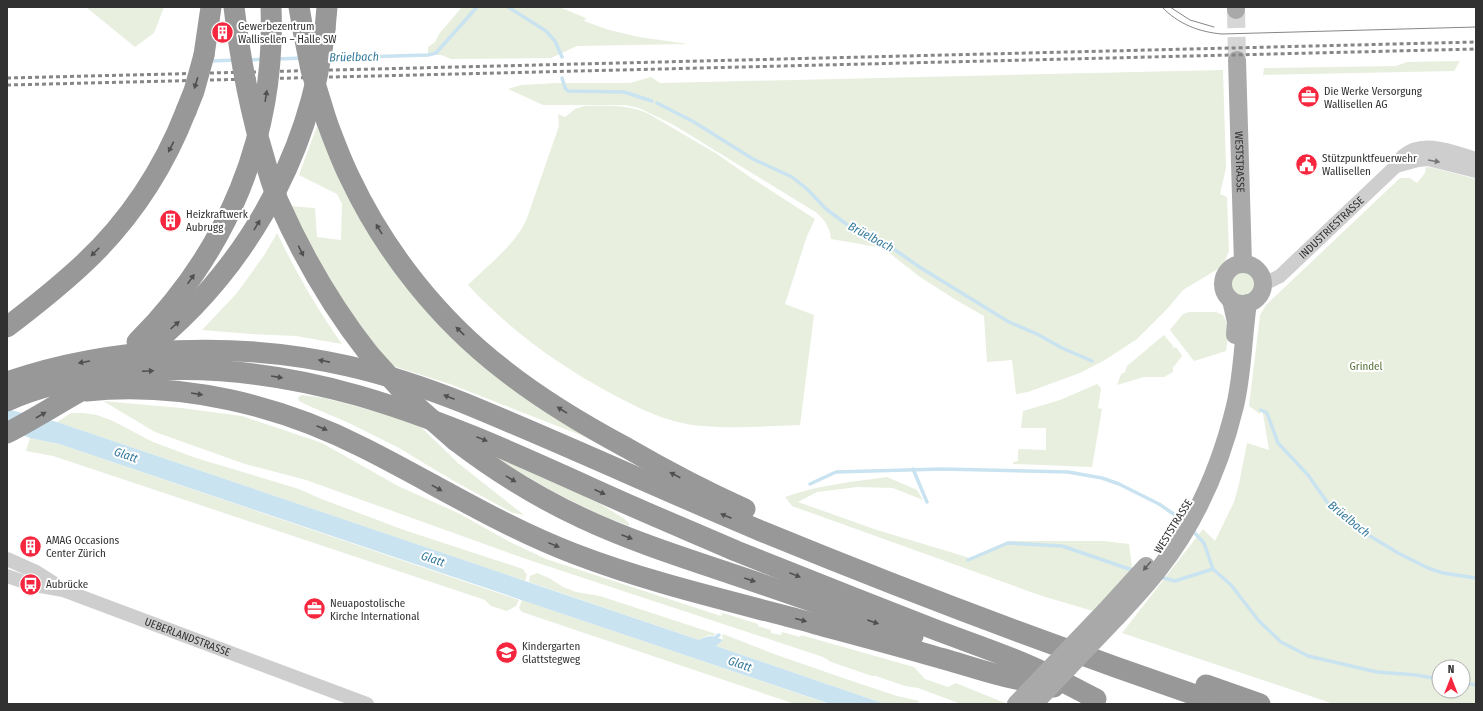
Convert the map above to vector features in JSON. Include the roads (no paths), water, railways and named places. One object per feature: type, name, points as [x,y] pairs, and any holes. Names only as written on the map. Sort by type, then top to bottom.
[{"type":"highway","points":[[7,328],[81,266],[113,234],[144,193],[162,164],[176,137],[194,91],[202,61],[211,7]]},
{"type":"highway","points":[[234,7],[245,84],[261,151],[279,203],[303,255],[337,311],[369,354],[414,404],[456,441],[477,457],[528,490],[561,508],[609,530],[694,561],[1102,702]]},
{"type":"highway","points":[[86,387],[136,344],[167,311],[201,264],[230,213],[248,168],[263,112],[270,60],[271,7]]},
{"type":"highway","points":[[299,7],[311,70],[327,122],[350,178],[364,205],[398,258],[434,305],[476,347],[523,385],[578,421],[653,463],[710,492],[804,534],[1033,623],[1260,704]]},
{"type":"highway","points":[[7,433],[49,410],[86,387],[108,377],[124,366],[154,344],[186,315],[217,281],[252,233],[280,183],[298,142],[320,62],[327,7]]},
{"type":"highway","points":[[7,402],[52,383],[101,359],[134,354],[204,350],[258,352],[340,365],[377,373],[436,392],[464,403],[711,510],[873,576],[1043,641],[1221,704]]},
{"type":"highway","points":[[52,383],[125,373],[166,370],[217,370],[286,378],[372,399],[400,408],[489,442],[651,515],[720,544],[883,610],[1025,664],[1102,702]]},
{"type":"highway","points":[[7,382],[52,383],[96,390],[124,389],[164,391],[216,397],[266,408],[336,434],[516,529],[601,564],[669,584],[939,657],[999,675],[1065,689]]},
{"type":"main road","name":"WESTSTRASSE","points":[[1034,704],[1117,617],[1160,569],[1187,528],[1203,471],[1217,435],[1225,404],[1233,357],[1239,302],[1224,291],[1222,286],[1223,279],[1230,268],[1243,264],[1237,60]]},
{"type":"main road","points":[[1239,302],[1258,297],[1263,284],[1259,273],[1255,268],[1243,264]]},
{"type":"main road","name":"WESTSTRASSE","points":[[1016,704],[1149,563],[1177,522],[1196,500]]},
{"type":"street","name":"INDUSTRIESTRASSE","points":[[1263,284],[1280,276],[1396,166],[1403,156],[1409,152],[1433,147],[1476,159]]},
{"type":"street","name":"INDUSTRIESTRASSE","points":[[1396,166],[1428,159],[1476,171]]},
{"type":"street","points":[[7,559],[36,572],[63,590]]},
{"type":"street","name":"UEBERLANDSTRASSE","points":[[7,576],[30,584],[63,590],[367,704]]},
{"type":"water","name":"Glatt","points":[[7,409],[57,422],[699,640],[708,636],[716,637],[723,640],[716,646],[885,704],[830,704],[59,444],[30,438],[7,429]]},
{"type":"waterway","name":"Brüelbach","points":[[327,58],[428,55],[436,53],[477,7]]},
{"type":"waterway","name":"Brüelbach","points":[[508,7],[546,31],[555,41],[562,57]]},
{"type":"waterway","name":"Brüelbach","points":[[277,59],[303,58]]},
{"type":"waterway","name":"Brüelbach","points":[[249,60],[263,59]]},
{"type":"waterway","name":"Brüelbach","points":[[211,61],[235,60]]},
{"type":"waterway","name":"Brüelbach","points":[[562,78],[565,88],[568,91],[624,92],[652,101]]},
{"type":"waterway","name":"Brüelbach","points":[[657,103],[694,122],[753,159],[792,177],[807,189],[826,209],[849,226],[885,243],[921,268],[1009,322],[1092,361]]},
{"type":"waterway","name":"Brüelbach","points":[[1261,410],[1267,413],[1278,443],[1308,475],[1327,502],[1365,533],[1398,553],[1428,568],[1443,573],[1476,578]]},
{"type":"waterway","points":[[913,469],[927,502]]},
{"type":"waterway","points":[[810,484],[836,472],[942,469],[1068,472],[1102,478],[1119,484],[1159,504],[1184,521]]},
{"type":"waterway","points":[[1192,530],[1204,543],[1213,569],[1231,585],[1259,621],[1281,642],[1308,656],[1377,672],[1431,678]]},
{"type":"waterway","points":[[968,560],[1008,543],[1062,546],[1135,571]]},
{"type":"waterway","points":[[1160,577],[1175,581],[1213,569]]},
{"type":"waterway","points":[[712,640],[719,635]]},
{"type":"waterway","points":[[1471,684],[1476,685]]},
{"type":"tunnel","points":[[1236,10],[1237,60]]},
{"type":"tram line","points":[[1162,7],[1175,18],[1189,26],[1222,34],[1476,27]]},
{"type":"tram line","points":[[1170,7],[1190,20],[1214,27]]},
{"type":"railway","points":[[7,78],[1476,42]]},
{"type":"railway","points":[[7,85],[1476,49]]},
{"type":"place","name":"Gewerbezentrum Wallisellen – Halle SW","points":[[223,32]]},
{"type":"place","name":"Die Werke Versorgung Wallisellen AG","points":[[1308,97]]},
{"type":"place","name":"Stützpunktfeuerwehr Wallisellen","points":[[1307,164]]},
{"type":"place","name":"Heizkraftwerk Aubrugg","points":[[170,220]]},
{"type":"place","name":"AMAG Occasions Center Zürich","points":[[30,546]]},
{"type":"place","name":"Aubrücke","points":[[30,584]]},
{"type":"place","name":"Neuapostolische Kirche International","points":[[314,609]]},
{"type":"place","name":"Kindergarten Glattstegweg","points":[[506,652]]},
{"type":"park label","name":"Grindel","points":[[1366,366]]}]
